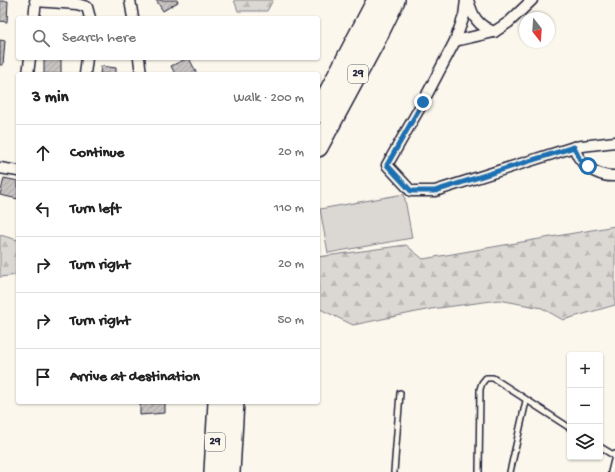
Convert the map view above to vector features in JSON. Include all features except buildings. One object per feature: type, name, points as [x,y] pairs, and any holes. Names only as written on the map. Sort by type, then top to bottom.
[{"type":"highway","name":"29","points":[[320,109],[377,0]]},
{"type":"highway","name":"29","points":[[320,143],[375,41],[395,0]]},
{"type":"highway","name":"29","points":[[214,472],[218,404]]},
{"type":"highway","name":"29","points":[[230,472],[234,404]]},
{"type":"street","points":[[130,0],[133,16]]},
{"type":"street","points":[[467,0],[475,18],[484,28],[494,32]]},
{"type":"street","points":[[467,0],[464,16],[455,41],[423,102],[387,165],[411,191],[435,191],[574,147],[615,142]]},
{"type":"street","points":[[455,41],[494,32],[510,22],[532,0]]},
{"type":"street","points":[[34,16],[36,1],[78,4],[87,8],[89,16]]},
{"type":"street","points":[[28,72],[30,60]]},
{"type":"street","points":[[86,72],[87,60]]},
{"type":"street","points":[[139,60],[141,72]]},
{"type":"street","points":[[574,147],[580,160],[600,175],[615,176]]},
{"type":"street","points":[[0,168],[16,171]]},
{"type":"lane","points":[[479,472],[480,389],[486,378],[493,378],[567,426]]},
{"type":"lane","points":[[394,472],[400,393]]},
{"type":"lane","points":[[510,472],[526,400]]},
{"type":"lane","points":[[603,449],[615,455],[611,472]]},
{"type":"green space","points":[[234,0],[273,0],[267,11],[238,11]]},
{"type":"green space","points":[[404,194],[412,238],[328,253],[320,209]]},
{"type":"green space","points":[[615,226],[615,305],[563,320],[542,308],[499,300],[431,309],[353,325],[320,309],[320,257],[406,245],[423,259]]},
{"type":"green space","points":[[0,235],[16,239],[16,275],[0,277]]},
{"type":"route","points":[[423,102],[387,165],[411,191],[435,191],[574,147],[580,160],[588,166]]}]
